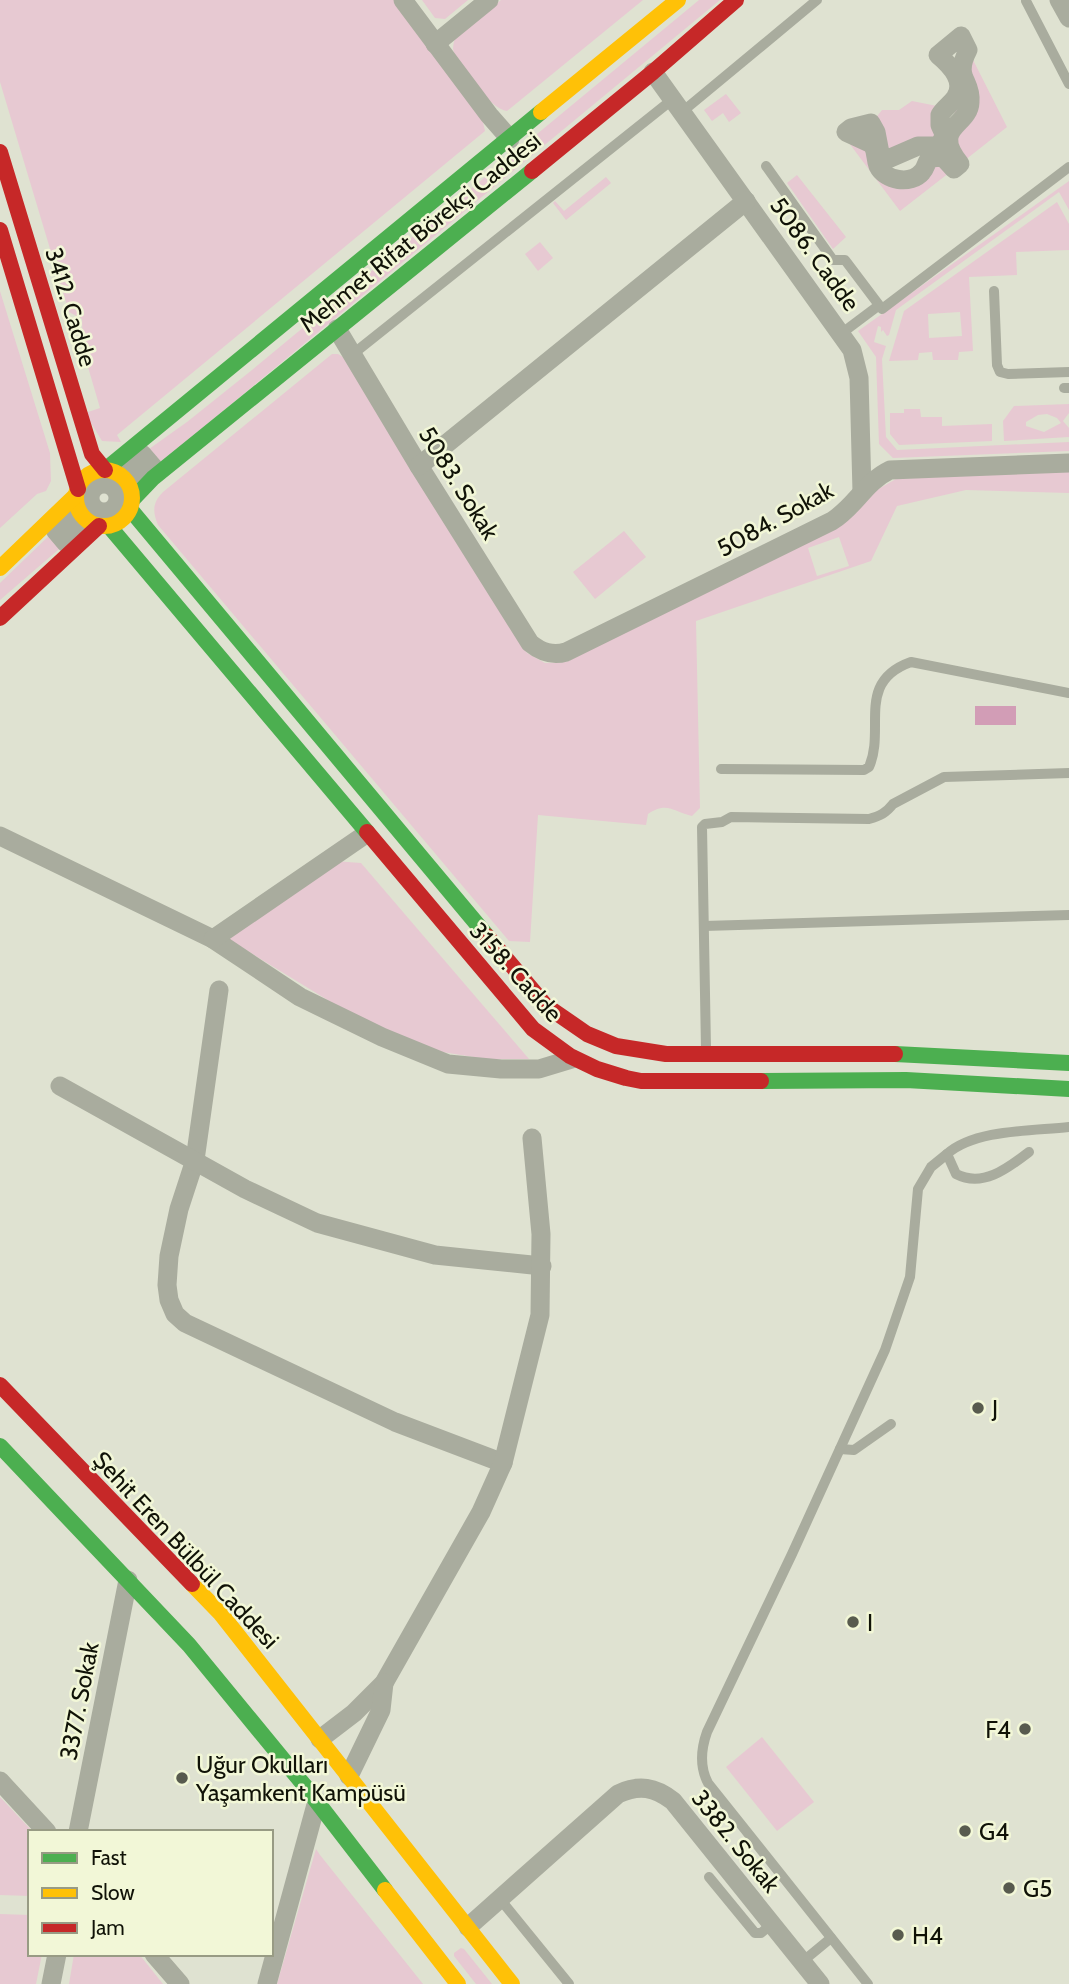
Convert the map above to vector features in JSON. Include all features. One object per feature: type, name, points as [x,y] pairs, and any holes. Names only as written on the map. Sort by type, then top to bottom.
[{"type":"main road","name":"Mehmet Rifat Börekçi Caddesi","points":[[105,470],[678,0]]},
{"type":"main road","name":"Mehmet Rifat Börekçi Caddesi","points":[[131,511],[153,478],[653,72],[736,0]]},
{"type":"main road","name":"3412. Cadde","points":[[0,152],[92,454],[105,470]]},
{"type":"main road","name":"3412. Cadde","points":[[0,230],[81,495]]},
{"type":"main road","points":[[0,618],[104,526],[125,517],[131,511],[128,482],[105,470],[88,475],[79,512],[91,523],[104,526]]},
{"type":"main road","points":[[0,568],[81,495]]},
{"type":"main road","name":"3158. Cadde","points":[[131,511],[545,1005],[588,1035],[635,1052],[964,1055],[1069,1063]]},
{"type":"main road","name":"3158. Cadde","points":[[104,526],[533,1029],[554,1048],[572,1059],[620,1077],[641,1081],[906,1080],[1069,1089]]},
{"type":"main road","points":[[706,1053],[706,1082]]},
{"type":"main road","name":"Şehit Eren Bülbül Caddesi","points":[[0,1385],[221,1614],[320,1739],[317,1801],[434,1936],[458,1984]]},
{"type":"main road","name":"Şehit Eren Bülbül Caddesi","points":[[0,1446],[189,1645],[320,1771],[349,1776],[512,1984]]},
{"type":"main road","points":[[434,1936],[463,1921]]},
{"type":"street","points":[[403,0],[510,139]]},
{"type":"street","points":[[435,44],[489,0]]},
{"type":"street","points":[[1059,0],[1069,18]]},
{"type":"street","points":[[961,36],[968,50],[961,71],[970,103],[967,111],[954,126],[949,139],[951,153],[960,164],[954,169],[943,157],[934,156],[915,178],[896,179],[889,177],[879,168],[872,144],[846,132],[871,123],[876,132],[880,153],[888,159],[910,148],[936,147],[942,144],[945,136],[940,125],[940,115],[956,98],[959,87],[955,71],[938,55],[961,36]]},
{"type":"street","name":"5086. Cadde","points":[[653,72],[852,350],[859,378],[862,492]]},
{"type":"street","points":[[419,466],[746,201]]},
{"type":"street","name":"5083. Sokak","points":[[337,330],[530,643],[549,654]]},
{"type":"street","name":"5084. Sokak","points":[[549,654],[566,652],[832,522],[849,509],[862,492],[883,473],[901,468],[1069,463]]},
{"type":"street","points":[[213,939],[366,834]]},
{"type":"street","points":[[0,836],[213,939],[300,997],[382,1037],[448,1064],[539,1069],[572,1059]]},
{"type":"street","points":[[219,990],[195,1160],[179,1209],[169,1256],[167,1285],[175,1314],[185,1323],[395,1422],[503,1463]]},
{"type":"street","points":[[60,1086],[246,1188],[317,1223],[435,1255],[542,1266]]},
{"type":"street","points":[[320,1739],[354,1713],[384,1683],[481,1512],[503,1463],[540,1315],[542,1266],[532,1138]]},
{"type":"street","name":"3377. Sokak","points":[[78,1830],[128,1580]]},
{"type":"street","points":[[349,1776],[381,1710],[384,1683]]},
{"type":"street","points":[[0,1781],[45,1830]]},
{"type":"street","name":"3382. Sokak","points":[[463,1921],[500,1899],[618,1794],[642,1787],[654,1790],[673,1801],[820,1984]]},
{"type":"street","points":[[267,1984],[317,1801]]},
{"type":"street","points":[[51,1984],[57,1956]]},
{"type":"street","points":[[156,1956],[180,1984]]},
{"type":"lane","points":[[353,354],[817,0]]},
{"type":"lane","points":[[1026,1],[1065,65],[1069,84]]},
{"type":"lane","points":[[766,166],[834,260],[845,260],[878,306],[885,308],[1069,167]]},
{"type":"lane","points":[[994,291],[997,365],[1000,372],[1069,372]]},
{"type":"lane","points":[[842,333],[878,306]]},
{"type":"lane","points":[[721,769],[864,770],[871,762],[877,693],[889,675],[911,662],[1069,693]]},
{"type":"lane","points":[[706,1053],[702,827],[705,824],[722,822],[731,817],[869,819],[888,811],[893,804],[944,777],[1069,773]]},
{"type":"lane","points":[[704,926],[1069,915]]},
{"type":"lane","points":[[868,1984],[708,1783],[703,1775],[701,1753],[707,1732],[885,1350],[910,1277],[918,1189],[931,1167],[956,1146],[985,1136],[1069,1127]]},
{"type":"lane","points":[[947,1154],[956,1174],[965,1179],[980,1179],[1003,1171],[1030,1153]]},
{"type":"lane","points":[[840,1449],[855,1450],[891,1424]]},
{"type":"lane","points":[[709,1877],[755,1933],[761,1933],[772,1924]]},
{"type":"lane","points":[[500,1899],[569,1984]]},
{"type":"lane","points":[[802,1962],[831,1938]]},
{"type":"shaded area","points":[[0,0],[394,0],[482,118],[485,131],[117,435],[121,442],[102,441],[85,413],[100,408],[83,350],[82,319],[69,312],[0,82]]},
{"type":"shaded area","points":[[422,0],[468,0],[445,19],[435,18]]},
{"type":"shaded area","points":[[501,0],[643,0],[507,111],[492,103],[475,86],[460,66],[453,49],[455,38]]},
{"type":"shaded area","points":[[699,0],[720,0],[154,468],[142,454],[252,370]]},
{"type":"shaded area","points":[[968,50],[1007,127],[960,164],[949,139]]},
{"type":"shaded area","points":[[726,94],[741,113],[729,122],[723,113],[712,121],[704,110]]},
{"type":"shaded area","points":[[912,101],[937,106],[944,132],[892,159],[875,119],[882,110],[899,110]]},
{"type":"shaded area","points":[[846,132],[896,179],[927,162],[954,169],[900,211],[843,135]]},
{"type":"shaded area","points":[[797,175],[846,237],[833,249],[787,183]]},
{"type":"shaded area","points":[[606,177],[611,183],[566,220],[553,203],[555,201],[564,211]]},
{"type":"shaded area","points":[[1069,181],[1069,210],[1059,192],[896,310],[889,335],[883,330],[881,332],[881,327],[878,326],[874,342],[886,346],[882,359],[886,437],[897,450],[1069,442],[1069,451],[893,458],[879,444],[876,357],[858,331]]},
{"type":"shaded area","points":[[1057,202],[1069,224],[1069,250],[1016,252],[1017,275],[969,277],[973,351],[959,352],[958,360],[933,360],[932,352],[919,353],[918,360],[889,361],[904,311]],"holes":[[[960,312],[962,336],[929,338],[928,314]]]},
{"type":"shaded area","points":[[540,242],[553,258],[538,271],[525,254]]},
{"type":"shaded area","points":[[0,291],[50,453],[51,481],[46,491],[37,494],[0,528]]},
{"type":"shaded area","points":[[332,354],[338,354],[343,357],[527,653],[545,663],[566,662],[676,604],[896,479],[1069,470],[1069,493],[966,490],[897,506],[871,561],[696,621],[700,808],[692,816],[661,808],[648,814],[646,825],[538,815],[530,942],[509,941],[158,525],[154,507],[163,492]],"holes":[[[839,537],[849,566],[817,576],[808,548]]]},
{"type":"shaded area","points":[[1069,404],[1069,413],[1063,421],[1069,428],[1069,437],[1004,441],[1003,421],[1014,406]],"holes":[[[1047,414],[1061,423],[1044,432],[1026,426],[1026,422],[1038,415]]]},
{"type":"shaded area","points":[[904,409],[920,409],[921,417],[942,417],[942,426],[992,424],[992,441],[899,445],[890,434],[890,413],[904,413]]},
{"type":"shaded area","points":[[55,530],[66,543],[0,600],[0,583]]},
{"type":"shaded area","points":[[624,531],[646,557],[595,599],[573,572]]},
{"type":"shaded area","points":[[975,706],[1016,706],[1016,725],[975,725]]},
{"type":"shaded area","points":[[334,861],[361,863],[529,1059],[486,1059],[436,1051],[367,1024],[228,939]]},
{"type":"shaded area","points":[[762,1737],[814,1802],[777,1831],[726,1767]]},
{"type":"shaded area","points":[[0,1797],[31,1830],[28,1830],[28,1896],[0,1895]]},
{"type":"shaded area","points":[[316,1849],[320,1855],[423,1984],[277,1984]]},
{"type":"shaded area","points":[[0,1914],[28,1915],[28,1956],[42,1956],[36,1984],[0,1984]]},
{"type":"shaded area","points":[[461,1948],[492,1984],[476,1984],[454,1956]]},
{"type":"shaded area","points":[[74,1956],[141,1956],[163,1984],[69,1984]]},
{"type":"traffic: fast","points":[[105,470],[541,112]]},
{"type":"traffic: fast","points":[[132,500],[153,478],[532,171]]},
{"type":"traffic: fast","points":[[130,509],[487,936]]},
{"type":"traffic: fast","points":[[109,526],[367,832]]},
{"type":"traffic: fast","points":[[895,1054],[1069,1063]]},
{"type":"traffic: fast","points":[[761,1081],[906,1080],[1069,1089]]},
{"type":"traffic: fast","points":[[0,1446],[189,1645],[304,1785],[385,1890]]},
{"type":"traffic: slow","points":[[541,112],[678,0]]},
{"type":"traffic: slow","points":[[104,470],[115,472],[124,478],[130,487],[132,498],[130,509],[124,518],[115,524],[104,526],[93,524],[84,518],[78,509],[76,498],[78,487],[84,478],[93,472],[104,470]]},
{"type":"traffic: slow","points":[[0,568],[76,495]]},
{"type":"traffic: slow","points":[[192,1584],[221,1614],[512,1984]]},
{"type":"traffic: slow","points":[[385,1890],[458,1984]]},
{"type":"traffic: jam","points":[[532,171],[736,0]]},
{"type":"traffic: jam","points":[[0,152],[92,454],[105,470]]},
{"type":"traffic: jam","points":[[0,230],[78,489]]},
{"type":"traffic: jam","points":[[0,618],[99,526]]},
{"type":"traffic: jam","points":[[367,832],[533,1029],[570,1056],[597,1069],[641,1081],[761,1081]]},
{"type":"traffic: jam","points":[[487,936],[545,1005],[587,1034],[616,1046],[666,1054],[895,1054]]},
{"type":"traffic: jam","points":[[0,1385],[192,1584]]},
{"type":"place","name":"J","points":[[978,1408]]},
{"type":"place","name":"I","points":[[853,1622]]},
{"type":"place","name":"F4","points":[[1025,1729]]},
{"type":"place","name":"Uğur Okulları Yaşamkent Kampüsü","points":[[182,1778]]},
{"type":"place","name":"G4","points":[[965,1831]]},
{"type":"place","name":"G5","points":[[1009,1888]]},
{"type":"place","name":"H4","points":[[898,1935]]}]
